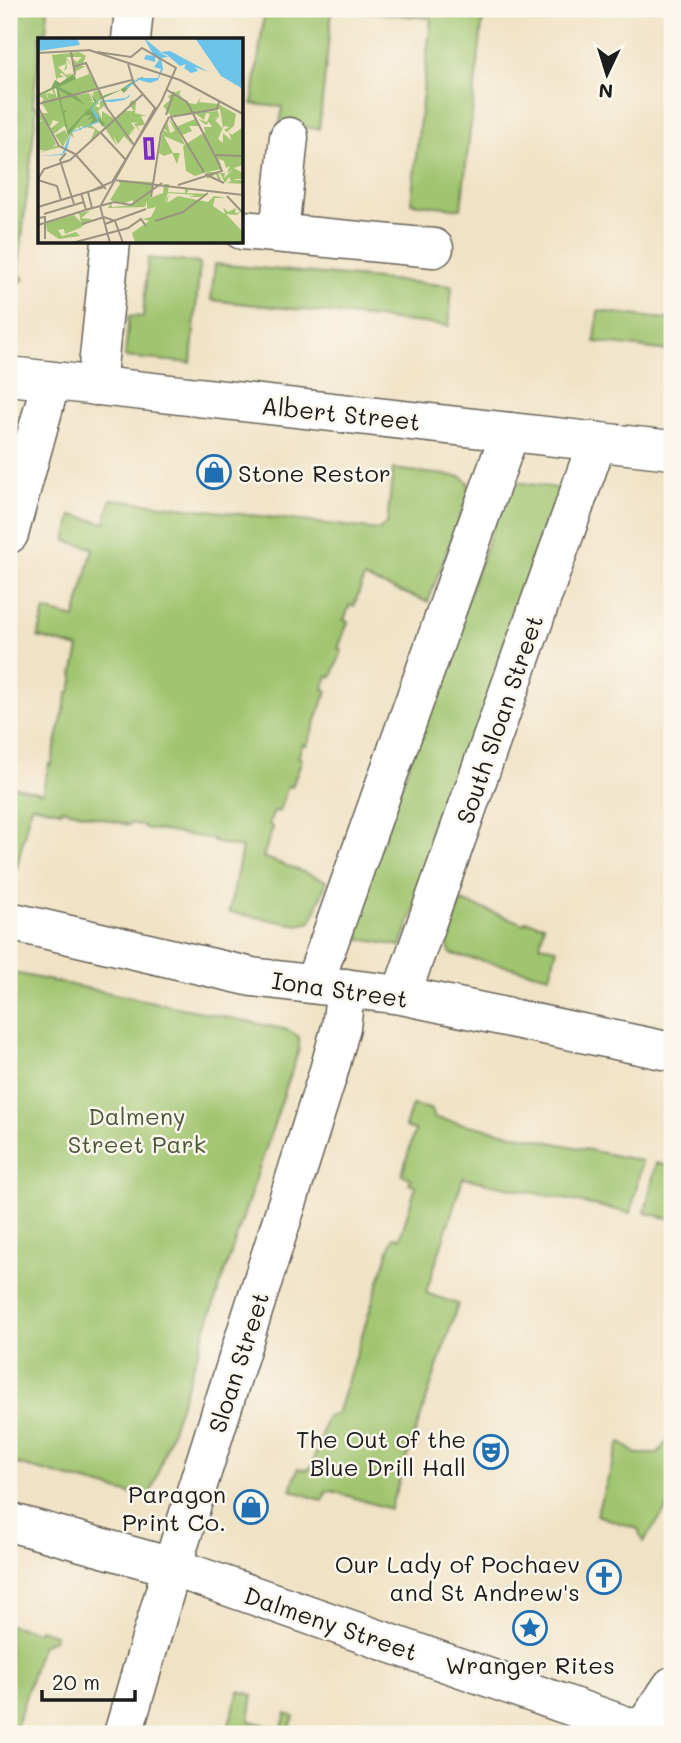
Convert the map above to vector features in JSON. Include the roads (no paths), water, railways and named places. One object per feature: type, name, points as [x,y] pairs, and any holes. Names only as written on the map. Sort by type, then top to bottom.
[{"type":"street","points":[[131,38],[134,9]]},
{"type":"street","points":[[279,233],[289,136]]},
{"type":"street","points":[[243,230],[434,248]]},
{"type":"street","points":[[96,386],[111,243]]},
{"type":"street","name":"Albert Street","points":[[9,376],[672,450]]},
{"type":"street","points":[[9,534],[51,380]]},
{"type":"street","points":[[330,986],[510,432]]},
{"type":"street","name":"South Sloan Street","points":[[401,995],[597,442]]},
{"type":"street","name":"Iona Street","points":[[9,921],[252,977],[401,995],[672,1052]]},
{"type":"street","name":"Sloan Street","points":[[123,1734],[172,1567],[328,1074],[341,1027],[330,986]]},
{"type":"street","name":"Dalmeny Street","points":[[9,1522],[172,1567],[646,1733]]},
{"type":"street","points":[[646,1733],[672,1686]]},
{"type":"place","name":"Stone Restor","points":[[214,472]]},
{"type":"place","name":"The Out of the Blue Drill Hall","points":[[491,1452]]},
{"type":"place","name":"Paragon Print Co.","points":[[251,1507]]},
{"type":"place","name":"Our Lady of Pochaev and St Andrew's","points":[[604,1577]]},
{"type":"place","name":"Wranger Rites","points":[[530,1628]]},
{"type":"park label","name":"Dalmeny Street Park","points":[[137,1129]]}]
